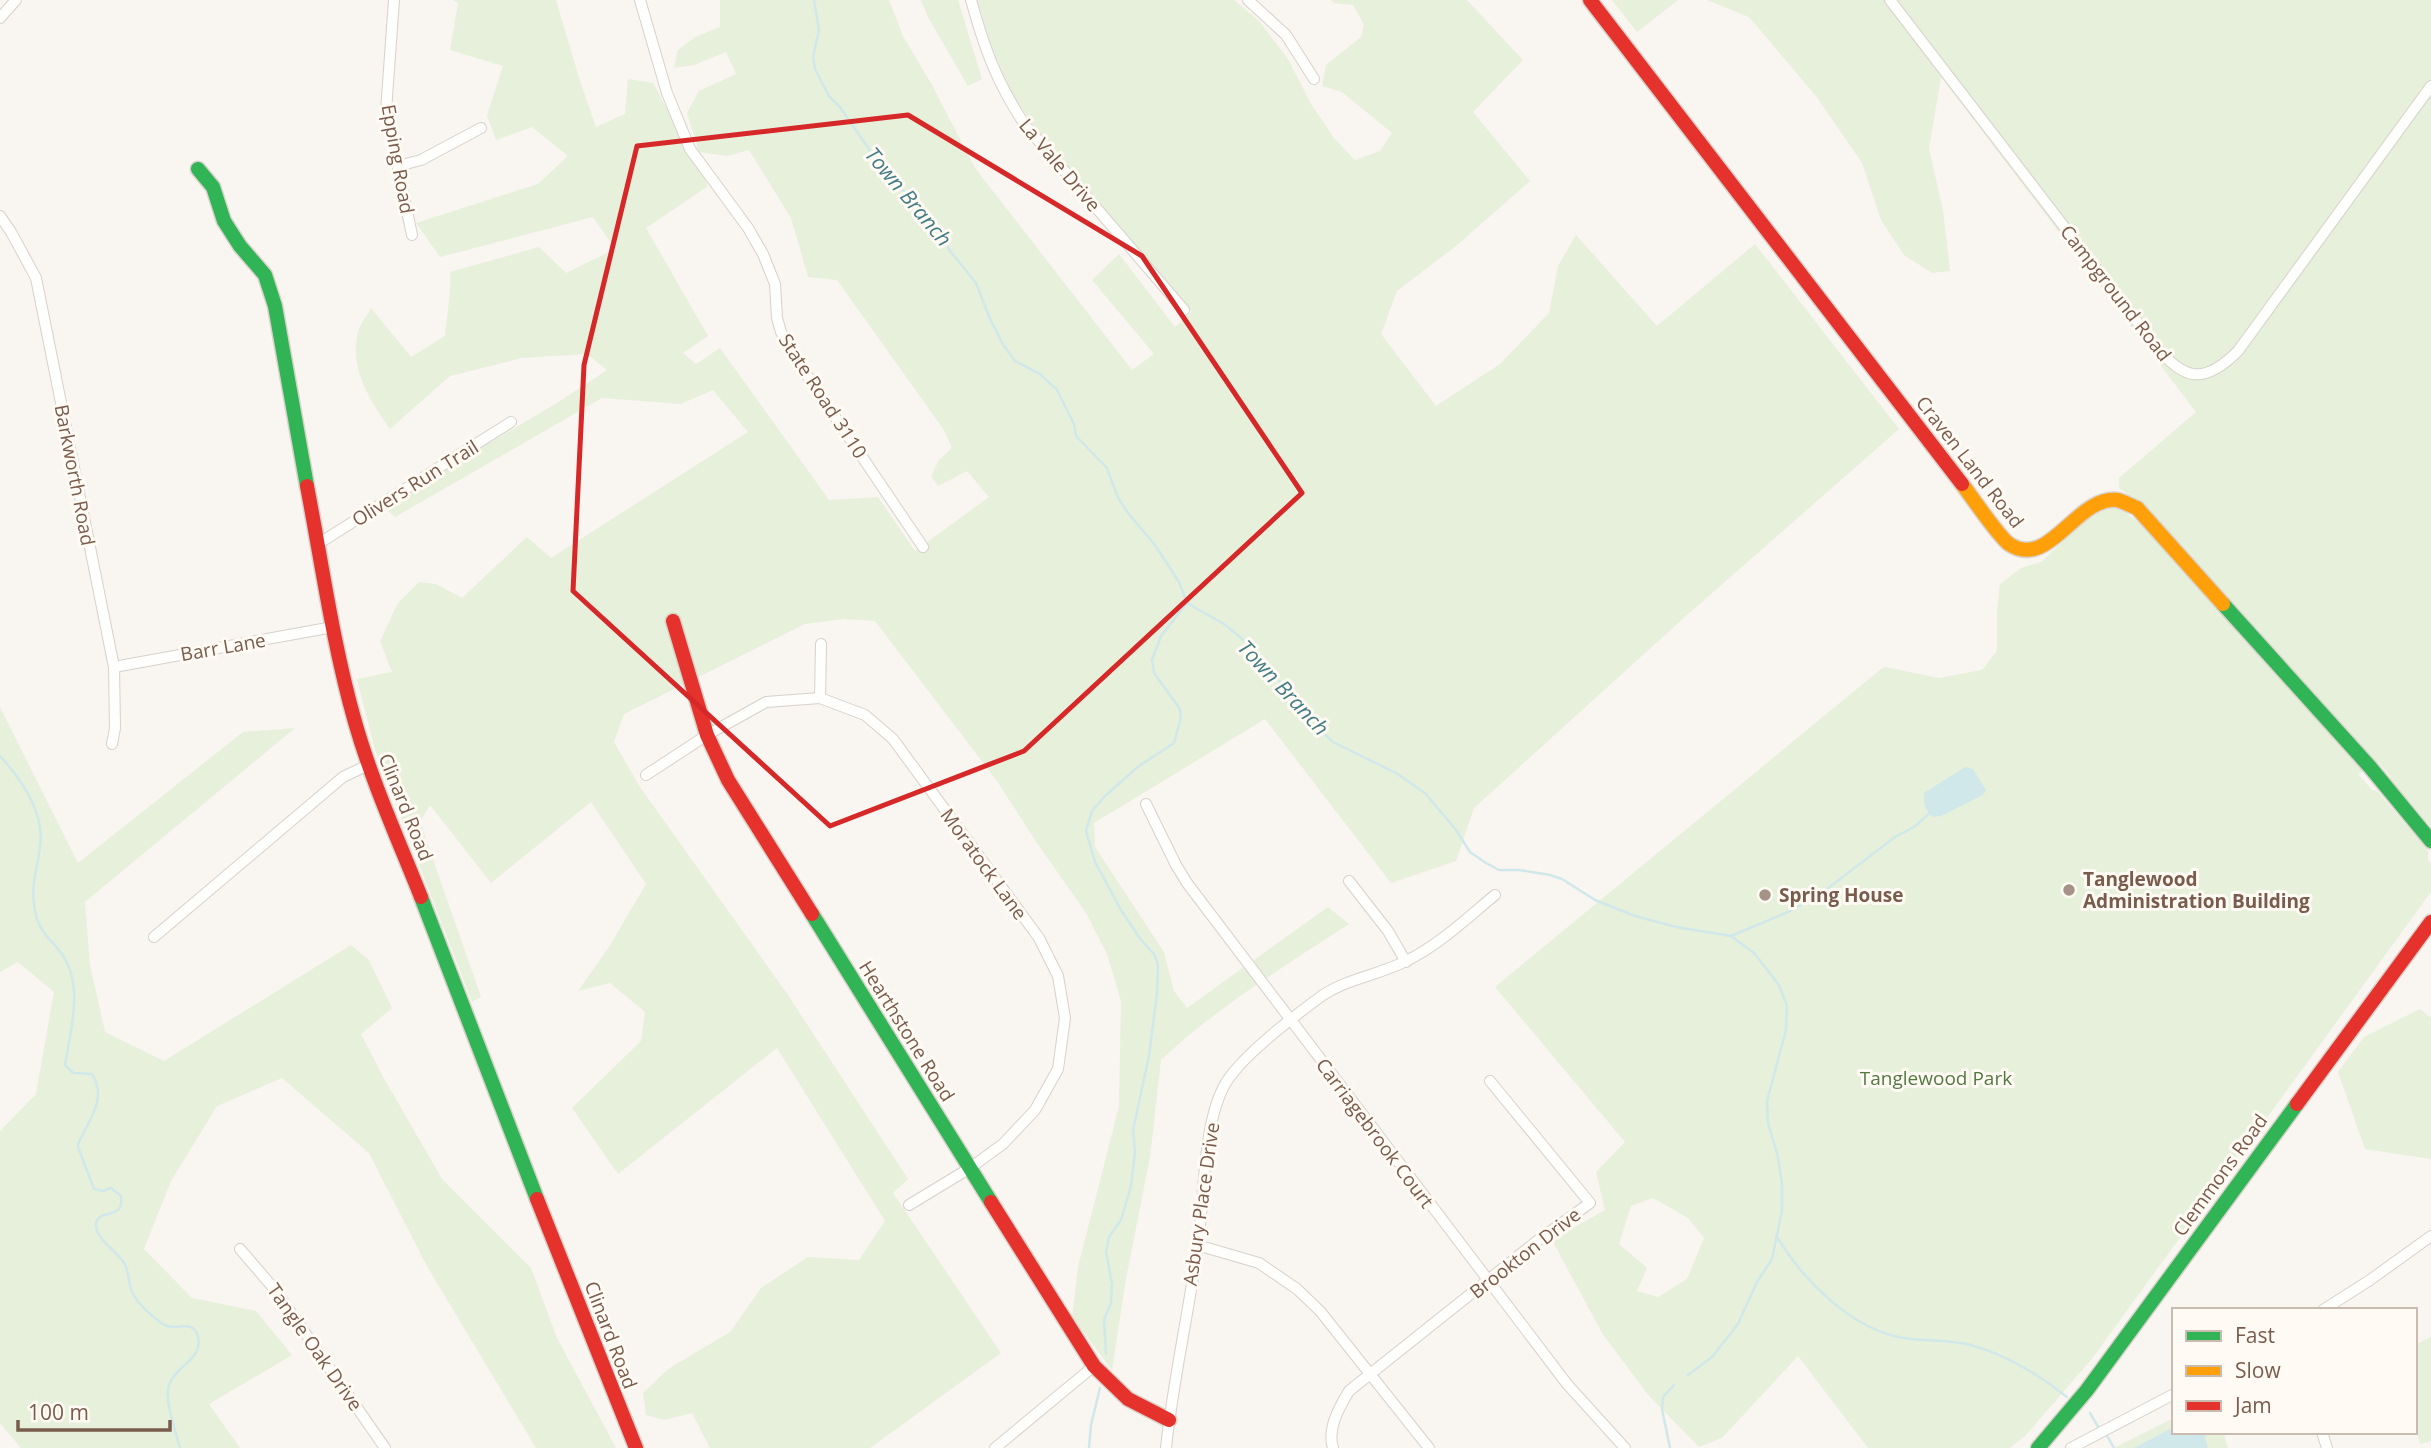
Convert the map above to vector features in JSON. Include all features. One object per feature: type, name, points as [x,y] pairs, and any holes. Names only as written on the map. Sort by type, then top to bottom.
[{"type":"street","points":[[0,18],[16,0]]},
{"type":"street","name":"Epping Road","points":[[394,0],[386,111],[412,235]]},
{"type":"street","name":"State Road 3110","points":[[640,0],[667,93],[690,149],[748,228],[763,254],[775,284],[777,318],[781,332],[796,359],[923,547]]},
{"type":"street","name":"La Vale Drive","points":[[971,0],[985,51],[1003,91],[1025,125],[1184,310]]},
{"type":"street","points":[[1248,0],[1286,35],[1314,79]]},
{"type":"street","name":"Craven Land Road","points":[[1590,0],[2008,543],[2020,550],[2038,549],[2093,505],[2106,499],[2120,500],[2137,508],[2370,767],[2431,841]]},
{"type":"street","name":"Campground Road","points":[[1890,0],[2154,345],[2174,366],[2184,373],[2194,375],[2215,372],[2238,351],[2431,86]]},
{"type":"street","points":[[398,166],[421,160],[481,128]]},
{"type":"street","name":"Clinard Road","points":[[198,169],[213,187],[224,220],[240,246],[265,275],[275,306],[333,627],[354,720],[368,765],[636,1448]]},
{"type":"street","name":"Barkworth Road","points":[[0,216],[36,278],[114,667],[115,728],[112,744]]},
{"type":"street","name":"Olivers Run Trail","points":[[318,544],[511,422]]},
{"type":"street","name":"Hearthstone Road","points":[[673,621],[707,735],[728,780],[1094,1366],[1114,1389],[1145,1411],[1169,1420]]},
{"type":"street","name":"Barr Lane","points":[[114,667],[333,627]]},
{"type":"street","points":[[820,698],[821,644]]},
{"type":"street","name":"Moratock Lane","points":[[646,775],[707,735],[766,702],[820,698],[865,715],[893,739],[1039,938],[1058,976],[1065,1018],[1058,1069],[1035,1110],[1003,1144],[970,1168],[909,1205]]},
{"type":"street","points":[[154,937],[343,777],[368,765]]},
{"type":"street","name":"Carriagebrook Court","points":[[1146,804],[1187,883],[1567,1384],[1625,1448]]},
{"type":"street","points":[[1349,881],[1388,931],[1406,962]]},
{"type":"street","name":"Asbury Place Drive","points":[[1166,1448],[1197,1245],[1212,1119],[1223,1087],[1236,1068],[1325,994],[1343,984],[1406,962],[1435,943],[1495,895]]},
{"type":"street","name":"Clemmons Road","points":[[2038,1448],[2087,1390],[2431,922]]},
{"type":"street","name":"Brookton Drive","points":[[1333,1448],[1331,1433],[1349,1391],[1537,1241],[1590,1203],[1490,1081]]},
{"type":"street","points":[[2326,1308],[2431,1236]]},
{"type":"street","points":[[1197,1245],[1259,1263],[1297,1289],[1320,1311],[1429,1448]]},
{"type":"street","name":"Tangle Oak Drive","points":[[240,1249],[271,1284],[385,1448]]},
{"type":"street","points":[[995,1448],[1094,1366]]},
{"type":"street","points":[[2071,1448],[2172,1395]]},
{"type":"highlighted area","points":[[908,115],[1142,256],[1302,493],[1024,751],[830,826],[573,591],[584,365],[637,146]]},
{"type":"green space","points":[[453,0],[556,0],[596,127],[625,114],[628,79],[653,83],[708,186],[646,228],[708,336],[683,353],[696,364],[720,348],[829,500],[878,497],[915,551],[989,497],[967,471],[938,486],[931,476],[939,460],[952,448],[944,430],[837,280],[808,277],[791,218],[749,150],[727,156],[699,152],[687,113],[699,91],[736,74],[726,52],[694,65],[674,68],[678,50],[695,37],[720,27],[720,0],[889,0],[903,36],[975,168],[1132,370],[1154,354],[1092,280],[1119,254],[1175,327],[1192,312],[1045,143],[1008,87],[977,0],[1234,0],[1259,21],[1288,59],[1311,104],[1334,138],[1355,160],[1380,151],[1392,133],[1342,92],[1322,86],[1326,65],[1361,37],[1364,25],[1353,5],[1334,3],[1331,0],[1467,0],[1523,60],[1473,112],[1530,181],[1456,246],[1397,291],[1381,334],[1436,406],[1500,364],[1549,313],[1558,266],[1576,235],[1657,326],[1755,244],[1899,429],[1686,616],[1474,808],[1456,861],[1391,883],[1265,719],[1094,823],[1095,847],[1164,952],[1174,991],[1187,1008],[1328,907],[1349,924],[1228,1005],[1161,1060],[1150,1157],[1126,1279],[1112,1370],[1072,1317],[1078,1267],[1119,1106],[1121,1001],[1107,954],[1086,913],[997,781],[875,621],[844,619],[805,624],[624,714],[614,742],[640,787],[788,995],[908,1179],[893,1193],[1001,1353],[870,1448],[710,1448],[692,1413],[664,1420],[646,1415],[643,1393],[668,1369],[730,1332],[761,1288],[808,1257],[859,1260],[885,1221],[777,1048],[618,1174],[572,1108],[641,1041],[645,1012],[610,983],[578,991],[609,947],[646,884],[591,802],[491,883],[430,805],[420,822],[481,997],[472,1002],[375,750],[357,679],[392,672],[380,641],[398,603],[419,582],[436,584],[462,598],[527,537],[551,558],[748,432],[713,390],[681,404],[602,398],[395,517],[383,506],[557,403],[607,370],[587,354],[522,358],[450,376],[390,429],[363,384],[356,358],[356,345],[359,329],[371,308],[411,357],[445,336],[450,272],[539,247],[566,273],[615,249],[593,217],[440,257],[416,223],[538,184],[568,156],[532,127],[496,140],[487,115],[503,66],[450,50],[458,3]]},
{"type":"green space","points":[[921,0],[958,0],[982,79],[968,86]]},
{"type":"green space","points":[[1612,0],[1678,0],[1637,32]]},
{"type":"green space","points":[[1707,0],[2431,0],[2431,827],[2378,762],[2374,763],[2132,497],[2119,488],[2119,478],[2196,412],[1941,77],[1929,149],[1943,210],[1950,271],[1932,273],[1904,255],[1881,220],[1862,163],[1816,96],[1749,17]]},
{"type":"green space","name":"Tanglewood Park","points":[[2111,504],[2123,510],[2147,530],[2303,700],[2364,771],[2358,774],[2372,790],[2377,791],[2428,850],[2431,892],[2091,1360],[2026,1435],[2010,1448],[1868,1448],[1798,1356],[1722,1438],[1699,1447],[1649,1396],[1602,1333],[1552,1240],[1605,1210],[1596,1172],[1625,1142],[1495,987],[1881,669],[1885,667],[1939,678],[1982,670],[1997,651],[2000,584],[2021,568],[2041,562],[2099,508]],"holes":[[[1653,1198],[1688,1218],[1704,1238],[1687,1279],[1658,1297],[1637,1291],[1647,1268],[1619,1244],[1631,1206]]]},
{"type":"green space","points":[[0,707],[78,863],[243,732],[295,728],[85,902],[90,965],[105,1032],[164,1061],[351,945],[369,960],[392,1008],[361,1034],[382,1075],[442,1179],[531,1268],[557,1338],[616,1448],[536,1448],[428,1268],[369,1153],[282,1078],[217,1106],[171,1181],[144,1249],[192,1298],[256,1311],[292,1355],[209,1404],[240,1448],[21,1448],[0,1423],[0,1131],[36,1094],[54,992],[18,962],[0,972]]},
{"type":"green space","points":[[2420,1009],[2431,1018],[2431,1159],[2365,1149],[2338,1072],[2364,1037]]},
{"type":"green space","points":[[2431,1337],[2431,1441],[2420,1444],[2417,1432],[2417,1344]]},
{"type":"green space","points":[[2172,1419],[2172,1434],[2224,1434],[2228,1448],[2114,1448]]},
{"type":"water","points":[[1965,767],[1973,769],[1986,790],[1983,795],[1941,816],[1933,817],[1925,806],[1924,793]]},
{"type":"water","points":[[2172,1429],[2172,1434],[2204,1434],[2208,1448],[2134,1448]]},
{"type":"waterway","name":"Town Branch","points":[[814,0],[819,30],[813,57],[815,69],[829,96],[840,107],[890,180],[914,199],[976,283],[990,319],[1015,361],[1040,374],[1057,390],[1074,424],[1076,436],[1107,468],[1118,498],[1155,545],[1179,582],[1187,603],[1224,624],[1251,646],[1314,724],[1333,742],[1396,773],[1425,793],[1456,830],[1470,852],[1486,863],[1499,870],[1519,870],[1562,879],[1595,900],[1635,916],[1676,927],[1731,936],[1754,953],[1779,985],[1787,1006],[1786,1030],[1767,1101],[1768,1123],[1778,1157],[1782,1184],[1782,1211],[1772,1259],[1757,1282],[1738,1324],[1712,1357],[1688,1375]]},
{"type":"waterway","points":[[1106,1353],[1104,1320],[1111,1303],[1112,1284],[1106,1252],[1109,1237],[1121,1220],[1131,1186],[1135,1152],[1133,1130],[1149,1056],[1158,965],[1154,954],[1121,910],[1095,862],[1086,831],[1092,811],[1105,796],[1139,766],[1174,743],[1181,717],[1180,709],[1154,673],[1152,660],[1161,636],[1187,603]]},
{"type":"waterway","points":[[0,756],[30,797],[39,821],[41,834],[33,889],[36,914],[38,923],[65,959],[73,984],[74,1011],[65,1065],[73,1073],[92,1074],[98,1092],[95,1110],[78,1147],[94,1189],[103,1191],[111,1188],[121,1196],[119,1209],[98,1219],[96,1224],[99,1235],[124,1263],[132,1293],[141,1306],[167,1326],[193,1328],[198,1337],[196,1352],[172,1378],[168,1391],[171,1416],[180,1448]]},
{"type":"waterway","points":[[1731,936],[1788,912],[1819,895],[1931,812]]},
{"type":"waterway","points":[[1777,1237],[1815,1286],[1831,1301],[1866,1325],[1904,1338],[1957,1342],[1986,1350],[2023,1367],[2067,1397]]},
{"type":"waterway","points":[[1670,1448],[1662,1409],[1663,1397],[1674,1385]]},
{"type":"waterway","points":[[1089,1448],[1091,1425],[1100,1388]]},
{"type":"waterway","points":[[2090,1413],[2100,1430]]},
{"type":"waterway","points":[[2106,1434],[2114,1448]]},
{"type":"traffic: fast","points":[[198,169],[213,187],[224,221],[240,246],[265,275],[275,306],[307,486]]},
{"type":"traffic: fast","points":[[2223,604],[2370,767],[2431,841]]},
{"type":"traffic: fast","points":[[421,897],[537,1199]]},
{"type":"traffic: fast","points":[[812,914],[991,1202]]},
{"type":"traffic: fast","points":[[2038,1448],[2087,1390],[2297,1104]]},
{"type":"traffic: slow","points":[[1962,484],[2004,540],[2023,550],[2037,548],[2050,541],[2088,509],[2102,502],[2117,500],[2137,508],[2223,604]]},
{"type":"traffic: jam","points":[[1590,0],[1962,484]]},
{"type":"traffic: jam","points":[[307,486],[334,634],[355,722],[377,788],[421,897]]},
{"type":"traffic: jam","points":[[673,621],[707,735],[728,780],[812,914]]},
{"type":"traffic: jam","points":[[2297,1104],[2431,922]]},
{"type":"traffic: jam","points":[[537,1199],[636,1448]]},
{"type":"traffic: jam","points":[[991,1202],[1094,1366],[1128,1399],[1169,1420]]},
{"type":"place","name":"Tanglewood Administration Building","points":[[2069,890]]},
{"type":"place","name":"Spring House","points":[[1765,895]]}]
